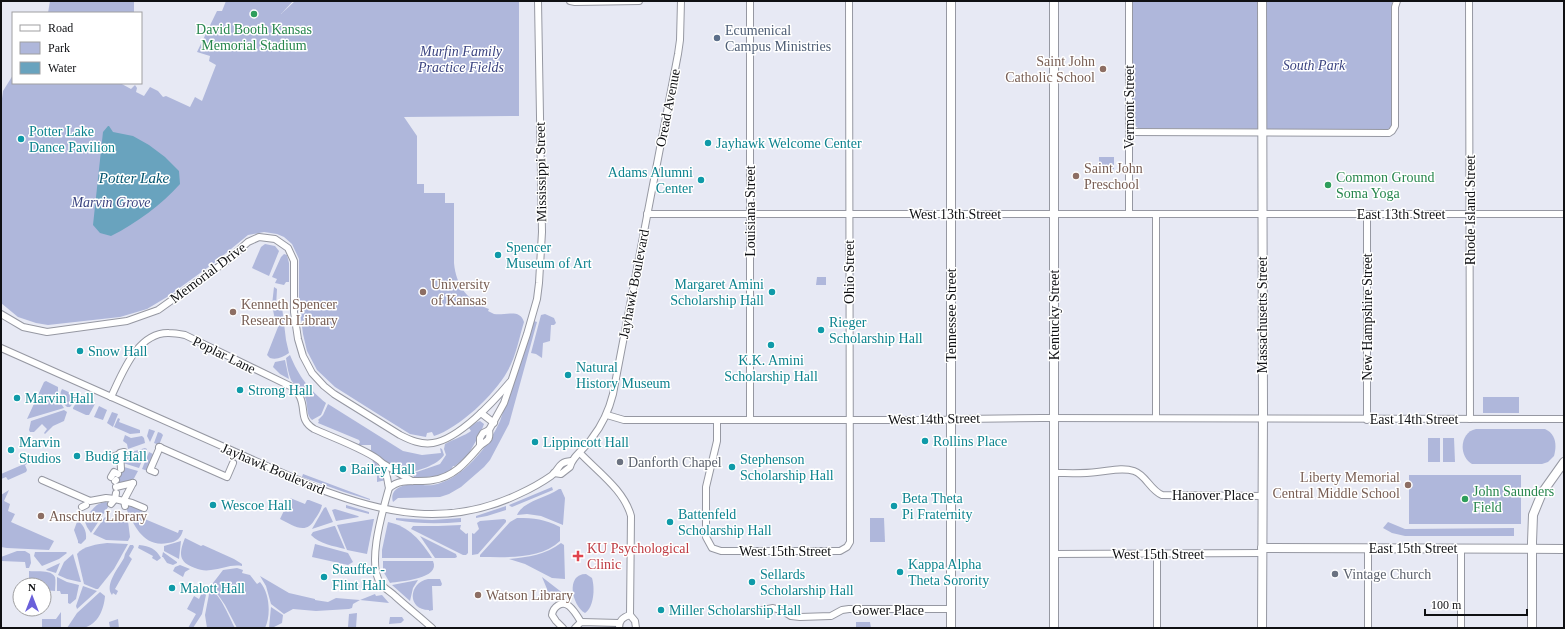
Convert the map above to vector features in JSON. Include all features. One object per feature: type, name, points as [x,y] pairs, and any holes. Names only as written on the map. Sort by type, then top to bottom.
[{"type":"main road","name":"Tennessee Street","points":[[951,1],[951,628]]},
{"type":"main road","name":"Kentucky Street","points":[[1054,1],[1054,628]]},
{"type":"main road","name":"Massachusetts Street","points":[[1262,1],[1262,628]]},
{"type":"main road","points":[[1532,628],[1532,523],[1542,493],[1564,462]]},
{"type":"main road","name":"East 15th Street","points":[[1262,551],[1368,548],[1564,549]]},
{"type":"street","name":"Mississippi Street","points":[[389,488],[400,482],[433,480],[451,474],[470,458],[480,445],[486,442],[490,436],[489,430],[504,403],[534,309],[540,270],[542,232],[538,1]]},
{"type":"street","points":[[570,1],[640,1]]},
{"type":"street","name":"Oread Avenue","points":[[648,214],[678,54],[680,40],[681,1]]},
{"type":"street","name":"Louisiana Street","points":[[750,1],[750,420]]},
{"type":"street","name":"Ohio Street","points":[[849,1],[850,542]]},
{"type":"street","name":"Vermont Street","points":[[1129,1],[1129,214]]},
{"type":"street","points":[[1129,132],[1384,134],[1392,131],[1395,126],[1395,7],[1397,1]]},
{"type":"street","name":"Rhode Island Street","points":[[1470,1],[1470,419]]},
{"type":"street","name":"West 13th Street","points":[[648,214],[1262,214]]},
{"type":"street","name":"Jayhawk Boulevard","points":[[1,348],[314,488],[352,501],[383,509],[421,514],[462,513],[506,500],[530,488],[554,473],[557,467],[565,462],[571,461],[580,453],[592,439],[607,415],[613,394],[648,214]]},
{"type":"street","points":[[1156,214],[1156,418]]},
{"type":"street","name":"East 13th Street","points":[[1262,214],[1564,214]]},
{"type":"street","name":"New Hampshire Street","points":[[1367,214],[1367,420]]},
{"type":"street","name":"Memorial Drive","points":[[1,314],[22,327],[47,332],[66,331],[127,321],[158,310],[228,260],[248,242],[259,237],[270,237],[284,244],[292,257],[294,266],[294,312],[300,347],[312,373],[334,394],[400,435],[421,443],[433,443],[445,439],[481,413],[496,399],[510,382]]},
{"type":"street","name":"Poplar Lane","points":[[111,397],[129,360],[141,345],[150,338],[164,333],[185,335],[289,385],[297,392],[300,398],[304,418],[308,425],[366,453],[412,481]]},
{"type":"street","points":[[481,413],[494,423]]},
{"type":"street","name":"West 14th Street","points":[[607,415],[624,420],[1054,418],[1263,419]]},
{"type":"street","name":"East 14th Street","points":[[1263,419],[1564,419]]},
{"type":"street","name":"West 15th Street","points":[[718,420],[717,441],[706,488],[706,537],[709,545],[716,550],[840,551],[847,547],[850,542]]},
{"type":"street","points":[[154,472],[150,470],[159,457],[159,447],[194,464],[228,477],[233,463]]},
{"type":"street","points":[[580,453],[612,485],[629,508],[631,516],[630,615],[635,621],[636,628]]},
{"type":"street","points":[[381,462],[385,470],[389,488],[383,509],[374,559],[377,576],[381,584],[432,628]]},
{"type":"street","name":"Hanover Place","points":[[1054,472],[1097,472],[1119,469],[1130,470],[1140,474],[1155,491],[1162,495],[1262,496]]},
{"type":"street","points":[[117,470],[124,503]]},
{"type":"street","points":[[117,470],[133,483],[124,503]]},
{"type":"street","points":[[42,480],[90,501],[88,504],[106,498],[117,470]]},
{"type":"street","points":[[111,504],[117,470]]},
{"type":"street","points":[[64,489],[64,497]]},
{"type":"street","points":[[124,503],[144,508]]},
{"type":"street","points":[[1368,548],[1368,628]]},
{"type":"street","points":[[1461,548],[1461,628]]},
{"type":"street","name":"West 15th Street","points":[[1054,554],[1157,554],[1262,551]]},
{"type":"street","points":[[1157,554],[1157,628]]},
{"type":"street","points":[[563,628],[552,614],[558,605],[564,604],[569,606],[581,622],[619,625],[621,620],[630,615]]},
{"type":"street","name":"Gower Place","points":[[756,611],[773,608],[783,611],[791,616],[800,617],[831,616],[842,610],[951,610]]},
{"type":"street","points":[[575,628],[581,622]]},
{"type":"green space","points":[[50,1],[134,1],[134,12],[48,12]]},
{"type":"green space","name":"Marvin Grove","points":[[226,1],[293,1],[281,14],[295,1],[519,1],[519,116],[404,117],[417,136],[417,184],[424,184],[424,193],[445,193],[445,203],[454,203],[454,263],[460,286],[469,297],[475,302],[489,309],[488,311],[494,314],[516,314],[522,318],[524,322],[513,360],[494,391],[475,410],[444,432],[434,436],[432,432],[427,433],[426,437],[410,434],[335,387],[317,370],[307,351],[303,334],[299,304],[299,259],[292,244],[284,237],[277,234],[264,232],[248,235],[214,263],[167,297],[147,309],[120,317],[48,325],[18,317],[1,303],[1,106],[3,91],[12,77],[12,84],[122,84],[131,89],[135,85],[137,88],[136,92],[144,96],[150,87],[158,91],[163,97],[166,96],[190,107],[195,97],[202,101],[216,65],[209,61],[210,56],[197,52],[217,11],[222,11]]},
{"type":"green space","name":"South Park","points":[[1133,1],[1392,1],[1391,127],[1387,130],[1138,128],[1134,125],[1133,121]]},
{"type":"green space","points":[[1099,157],[1114,157],[1114,169],[1099,169]]},
{"type":"green space","points":[[265,244],[275,246],[279,251],[269,276],[252,268],[261,247]]},
{"type":"green space","points":[[284,254],[287,255],[289,263],[289,282],[286,282],[284,285],[275,283],[277,279],[272,277],[281,257]]},
{"type":"green space","points":[[817,277],[826,277],[826,285],[816,285]]},
{"type":"green space","points":[[274,287],[277,289],[276,307],[282,307],[289,353],[275,359],[270,358],[267,355],[280,322],[275,320],[272,305]]},
{"type":"green space","points":[[545,314],[554,318],[556,323],[551,325],[550,341],[543,343],[542,358],[531,353],[541,315]]},
{"type":"green space","points":[[534,321],[537,322],[509,424],[490,460],[461,487],[449,494],[440,497],[398,498],[393,502],[393,493],[398,488],[412,484],[433,485],[444,482],[464,469],[482,451],[500,421]]},
{"type":"green space","points":[[290,355],[305,382],[314,393],[326,403],[321,415],[312,420],[308,413],[306,400],[303,393],[291,380],[286,358]]},
{"type":"green space","points":[[285,360],[289,379],[280,374],[273,367],[275,362]]},
{"type":"green space","points":[[46,381],[58,387],[58,399],[64,408],[27,419],[44,382]]},
{"type":"green space","points":[[62,389],[77,396],[70,407],[67,407],[61,399],[60,394]]},
{"type":"green space","points":[[80,396],[95,404],[89,415],[73,409]]},
{"type":"green space","points":[[1483,397],[1519,397],[1519,413],[1483,413]]},
{"type":"green space","points":[[328,404],[403,451],[422,455],[441,453],[440,448],[442,449],[444,455],[432,465],[404,473],[367,450],[371,450],[371,445],[358,445],[360,442],[359,440],[318,423],[318,420],[323,415]]},
{"type":"green space","points":[[99,406],[107,410],[103,420],[94,417]]},
{"type":"green space","points":[[64,410],[67,412],[64,421],[53,426],[45,434],[44,433],[47,429],[42,424],[34,432],[30,432],[31,421]]},
{"type":"green space","points":[[112,412],[118,414],[113,427],[107,423]]},
{"type":"green space","points":[[118,418],[120,419],[119,422],[140,430],[140,433],[130,434],[114,427]]},
{"type":"green space","points":[[480,421],[484,424],[468,455],[453,466],[447,473],[424,477],[414,477],[412,474],[411,476],[408,475],[440,464],[446,455],[444,449],[445,444],[469,433],[471,431],[469,428]]},
{"type":"green space","points":[[149,429],[155,431],[150,442],[147,436]]},
{"type":"green space","points":[[1476,429],[1545,429],[1549,431],[1555,440],[1554,456],[1548,462],[1542,464],[1472,464],[1464,456],[1463,445],[1464,439],[1467,435]]},
{"type":"green space","points":[[158,432],[163,435],[159,445],[154,443]]},
{"type":"green space","points":[[125,435],[131,438],[142,436],[145,443],[128,449],[127,444],[123,441]]},
{"type":"green space","points":[[1428,438],[1440,438],[1440,462],[1428,462]]},
{"type":"green space","points":[[1443,438],[1454,438],[1455,462],[1443,462]]},
{"type":"green space","points":[[145,448],[147,449],[139,468],[123,463],[125,454]]},
{"type":"green space","points":[[149,452],[155,455],[148,471],[142,469]]},
{"type":"green space","points":[[28,460],[30,462],[25,465],[27,470],[26,472],[8,480],[6,477],[1,479],[1,474],[24,464]]},
{"type":"green space","points":[[373,460],[381,468],[386,480],[377,482],[377,474],[372,466]]},
{"type":"green space","points":[[124,467],[138,471],[132,482],[119,484],[118,480]]},
{"type":"green space","points":[[303,474],[370,499],[370,500],[302,477]]},
{"type":"green space","name":"John Saunders Field","points":[[1409,475],[1521,475],[1521,524],[1409,524]]},
{"type":"green space","points":[[552,487],[553,490],[512,507],[509,505]]},
{"type":"green space","points":[[561,489],[565,498],[563,525],[541,516],[527,514],[517,515],[524,506]]},
{"type":"green space","points":[[9,490],[4,501],[10,504],[8,511],[15,514],[11,522],[54,541],[49,550],[1,547],[1,495]]},
{"type":"green space","points":[[290,498],[305,504],[307,500],[309,500],[322,505],[317,516],[308,527],[299,528],[280,519]]},
{"type":"green space","points":[[106,502],[110,504],[91,533],[83,517],[98,504]]},
{"type":"green space","points":[[130,505],[142,511],[140,517],[178,533],[179,530],[183,530],[181,535],[174,542],[159,544],[152,542],[140,534],[125,506]]},
{"type":"green space","points":[[346,505],[369,512],[369,514],[346,508]]},
{"type":"green space","points":[[506,506],[506,510],[476,518],[476,516]]},
{"type":"green space","points":[[326,507],[333,522],[312,529],[324,508]]},
{"type":"green space","points":[[335,509],[359,517],[336,521],[332,510]]},
{"type":"green space","points":[[105,517],[119,522],[128,521],[130,537],[128,541],[106,540],[93,534]]},
{"type":"green space","points":[[396,518],[432,520],[461,518],[461,522],[420,523],[396,520]]},
{"type":"green space","points":[[517,518],[529,518],[549,522],[560,527],[560,541],[543,552],[533,554],[511,557],[480,557],[480,555],[510,522]]},
{"type":"green space","points":[[870,518],[884,518],[885,542],[870,542]]},
{"type":"green space","points":[[75,519],[82,525],[86,533],[86,539],[81,544],[78,543],[74,530],[77,522]]},
{"type":"green space","points":[[374,519],[367,554],[347,550],[337,525]]},
{"type":"green space","points":[[504,519],[506,522],[478,554],[472,555],[472,533],[474,534],[479,529],[477,523],[480,521]]},
{"type":"green space","points":[[388,522],[402,527],[414,535],[432,558],[382,558],[382,550]]},
{"type":"green space","points":[[1388,522],[1405,529],[1514,528],[1514,536],[1405,536],[1392,533],[1383,528]]},
{"type":"green space","points":[[461,525],[460,529],[466,534],[468,533],[468,553],[466,555],[463,555],[411,529],[413,526]]},
{"type":"green space","points":[[335,526],[345,549],[322,543],[311,535],[313,532]]},
{"type":"green space","points":[[420,536],[456,554],[457,557],[435,558]]},
{"type":"green space","points":[[185,538],[234,559],[242,564],[242,566],[207,570],[189,566],[185,563],[181,556]]},
{"type":"green space","points":[[181,541],[179,559],[164,551],[164,546]]},
{"type":"green space","points":[[107,543],[128,544],[114,569],[98,589],[96,589],[84,584],[77,554],[87,547]]},
{"type":"green space","points":[[561,543],[564,545],[565,579],[552,578],[525,564],[509,559],[536,555]]},
{"type":"green space","points":[[315,544],[348,553],[353,562],[348,565],[312,557]]},
{"type":"green space","points":[[130,545],[133,545],[134,547],[129,556],[132,559],[115,589],[118,591],[116,595],[113,593],[112,595],[110,591],[111,581]]},
{"type":"green space","points":[[139,545],[152,548],[161,558],[157,561],[152,558],[153,556],[138,548]]},
{"type":"green space","points":[[17,551],[25,551],[30,554],[31,563],[29,568],[26,568],[25,562],[1,561],[1,557]]},
{"type":"green space","points":[[35,552],[67,553],[59,559],[42,566],[34,556]]},
{"type":"green space","points":[[163,552],[177,563],[173,565],[167,563],[162,557]]},
{"type":"green space","points":[[73,554],[81,582],[67,579],[58,575],[64,562]]},
{"type":"green space","points":[[383,561],[433,561],[434,567],[431,572],[419,578],[390,583],[383,571]]},
{"type":"green space","points":[[60,563],[56,573],[46,570],[47,569]]},
{"type":"green space","points":[[180,565],[190,569],[185,572],[183,577],[173,571],[175,567]]},
{"type":"green space","points":[[237,568],[243,570],[242,573],[250,575],[257,584],[260,582],[266,592],[269,611],[265,628],[237,628],[225,605],[212,586],[223,570]]},
{"type":"green space","points":[[29,571],[47,572],[53,574],[55,577],[55,591],[52,591],[52,577],[29,577]]},
{"type":"green space","points":[[586,574],[592,578],[593,592],[592,602],[585,613],[580,609],[574,598],[573,584],[579,575]]},
{"type":"green space","points":[[260,576],[289,593],[315,600],[328,602],[336,598],[360,600],[353,604],[352,608],[349,609],[316,611],[293,609],[284,614],[271,604],[266,586]]},
{"type":"green space","points":[[57,577],[67,582],[79,585],[76,599],[70,604],[68,603],[68,594],[61,594],[60,591],[57,591]]},
{"type":"green space","points":[[542,577],[564,594],[562,598],[552,601],[550,600]]},
{"type":"green space","points":[[428,579],[440,579],[442,584],[441,586],[432,586],[433,610],[429,611],[417,606],[413,596],[414,591],[421,581]]},
{"type":"green space","points":[[418,580],[413,588],[410,601],[392,585]]},
{"type":"green space","points":[[83,586],[97,591],[77,609],[76,606]]},
{"type":"green space","points":[[205,586],[207,590],[202,614],[193,628],[188,628],[196,614],[187,609],[194,596],[199,599]]},
{"type":"green space","points":[[210,589],[218,596],[235,628],[207,628],[205,615]]},
{"type":"green space","points":[[100,592],[105,596],[102,611],[93,624],[83,628],[67,628],[77,613]]},
{"type":"green space","points":[[375,594],[376,596],[382,595],[389,603],[360,600]]},
{"type":"green space","points":[[271,607],[283,615],[282,623],[269,628]]},
{"type":"green space","points":[[61,612],[61,628],[42,628],[42,619],[56,619]]},
{"type":"green space","points":[[357,613],[356,628],[348,627],[349,614]]},
{"type":"green space","points":[[390,617],[402,617],[404,620],[401,623],[389,624]]},
{"type":"green space","points":[[118,619],[119,628],[110,628],[109,622]]},
{"type":"green space","points":[[856,622],[870,622],[871,628],[856,628]]},
{"type":"water","name":"Potter Lake","points":[[108,126],[113,132],[133,136],[149,145],[165,157],[179,171],[180,184],[148,213],[111,236],[100,233],[93,225],[103,132]]},
{"type":"place","name":"David Booth Kansas Memorial Stadium","points":[[254,14]]},
{"type":"place","name":"Ecumenical Campus Ministries","points":[[717,38]]},
{"type":"place","name":"Saint John Catholic School","points":[[1103,69]]},
{"type":"place","name":"Potter Lake Dance Pavilion","points":[[21,139]]},
{"type":"place","name":"Jayhawk Welcome Center","points":[[708,143]]},
{"type":"place","name":"Saint John Preschool","points":[[1076,176]]},
{"type":"place","name":"Adams Alumni Center","points":[[701,180]]},
{"type":"place","name":"Common Ground Soma Yoga","points":[[1328,185]]},
{"type":"place","name":"Spencer Museum of Art","points":[[498,255]]},
{"type":"place","name":"University of Kansas","points":[[423,292]]},
{"type":"place","name":"Margaret Amini Scholarship Hall","points":[[772,292]]},
{"type":"place","name":"Kenneth Spencer Research Library","points":[[233,312]]},
{"type":"place","name":"Rieger Scholarship Hall","points":[[821,330]]},
{"type":"place","name":"K.K. Amini Scholarship Hall","points":[[771,345]]},
{"type":"place","name":"Snow Hall","points":[[80,351]]},
{"type":"place","name":"Natural History Museum","points":[[568,375]]},
{"type":"place","name":"Strong Hall","points":[[240,390]]},
{"type":"place","name":"Marvin Hall","points":[[17,398]]},
{"type":"place","name":"Rollins Place","points":[[925,441]]},
{"type":"place","name":"Lippincott Hall","points":[[535,442]]},
{"type":"place","name":"Marvin Studios","points":[[11,450]]},
{"type":"place","name":"Budig Hall","points":[[77,456]]},
{"type":"place","name":"Danforth Chapel","points":[[620,462]]},
{"type":"place","name":"Stephenson Scholarship Hall","points":[[732,467]]},
{"type":"place","name":"Bailey Hall","points":[[343,469]]},
{"type":"place","name":"Liberty Memorial Central Middle School","points":[[1408,485]]},
{"type":"place","name":"John Saunders Field","points":[[1465,499]]},
{"type":"place","name":"Wescoe Hall","points":[[213,505]]},
{"type":"place","name":"Beta Theta Pi Fraternity","points":[[894,506]]},
{"type":"place","name":"Anschutz Library","points":[[41,516]]},
{"type":"place","name":"Battenfeld Scholarship Hall","points":[[670,522]]},
{"type":"place","name":"KU Psychological Clinic","points":[[578,556]]},
{"type":"place","name":"Kappa Alpha Theta Sorority","points":[[900,572]]},
{"type":"place","name":"Vintage Church","points":[[1335,574]]},
{"type":"place","name":"Stauffer - Flint Hall","points":[[324,577]]},
{"type":"place","name":"Sellards Scholarship Hall","points":[[752,582]]},
{"type":"place","name":"Malott Hall","points":[[172,588]]},
{"type":"place","name":"Watson Library","points":[[478,595]]},
{"type":"place","name":"Miller Scholarship Hall","points":[[661,610]]},
{"type":"park label","name":"Murfin Family Practice Fields","points":[[461,60]]}]
